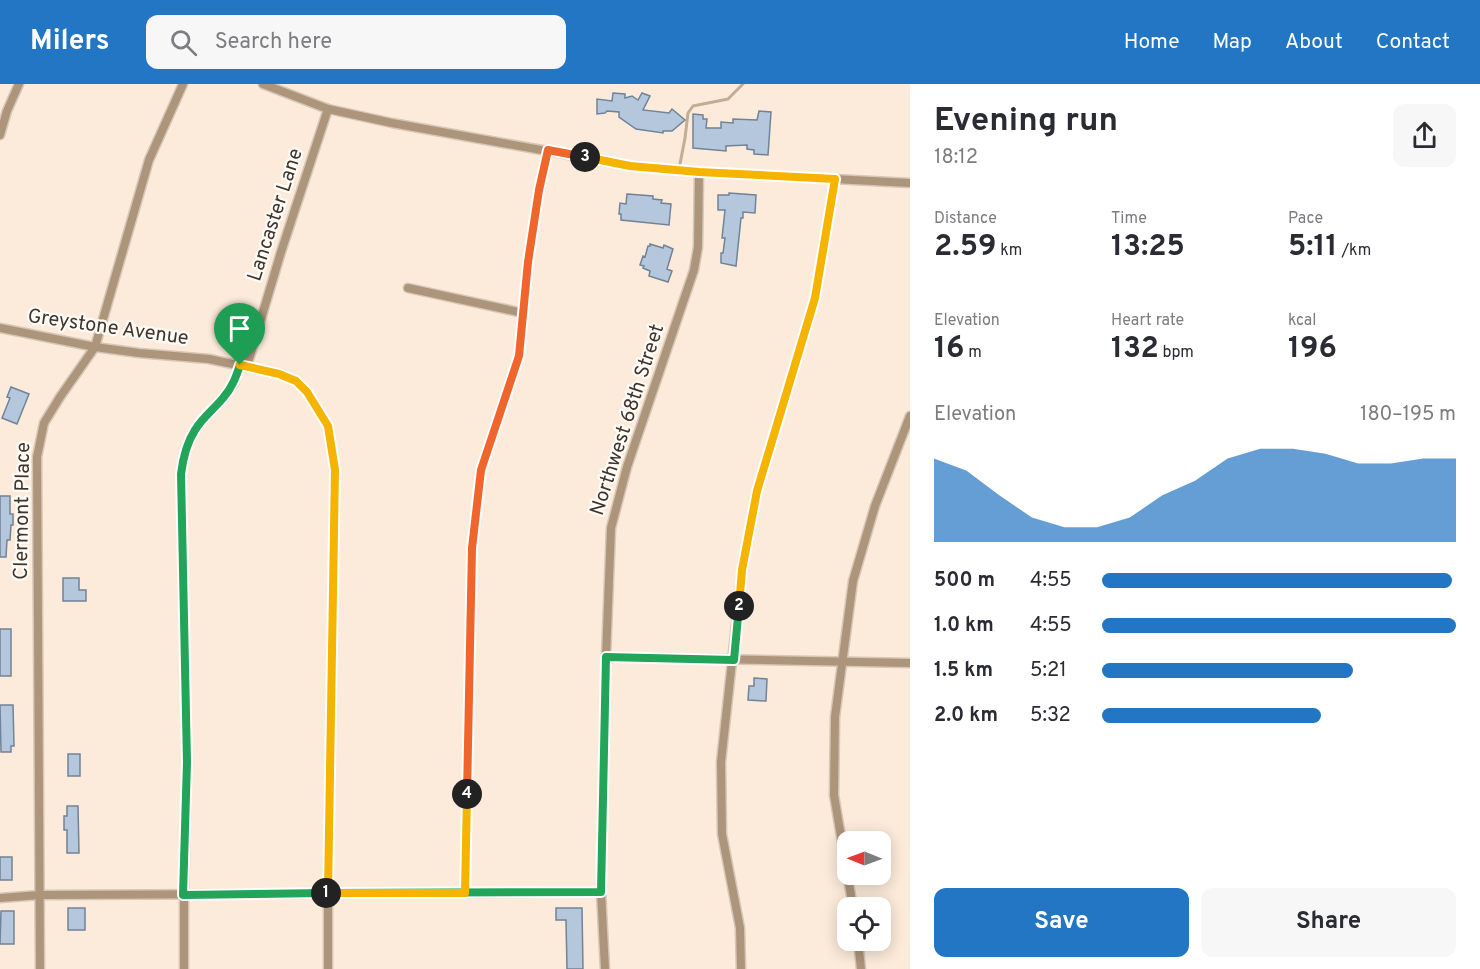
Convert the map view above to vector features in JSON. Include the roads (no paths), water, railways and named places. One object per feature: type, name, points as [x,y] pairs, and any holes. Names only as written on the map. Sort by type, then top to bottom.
[{"type":"street","points":[[0,135],[7,111],[19,84]]},
{"type":"street","name":"Clermont Place","points":[[40,969],[37,457],[44,423],[95,347],[149,160],[183,84]]},
{"type":"street","points":[[263,84],[328,109],[392,123],[630,166],[699,172],[910,183]]},
{"type":"street","name":"Lancaster Lane","points":[[184,969],[183,895],[187,762],[181,474],[183,458],[196,428],[224,397],[243,366],[328,109]]},
{"type":"street","points":[[465,893],[472,548],[481,470],[519,356],[528,262],[539,190],[548,150]]},
{"type":"street","name":"Northwest 68th Street","points":[[605,969],[601,892],[611,528],[627,467],[694,270],[698,247],[699,172]]},
{"type":"street","points":[[741,969],[740,928],[722,834],[721,762],[734,660],[742,570],[757,491],[815,298],[835,179]]},
{"type":"street","points":[[408,288],[523,313]]},
{"type":"street","name":"Greystone Avenue","points":[[0,328],[95,347],[209,359],[279,374],[296,381],[307,392],[328,426],[335,470],[328,969]]},
{"type":"street","points":[[851,897],[834,795],[835,717],[856,570],[875,506],[910,416]]},
{"type":"street","points":[[606,657],[910,663]]},
{"type":"street","points":[[0,898],[40,895],[601,892]]},
{"type":"street","points":[[859,951],[861,969]]},
{"type":"waterway","points":[[680,164],[688,113],[693,106],[728,99],[743,84]]}]
